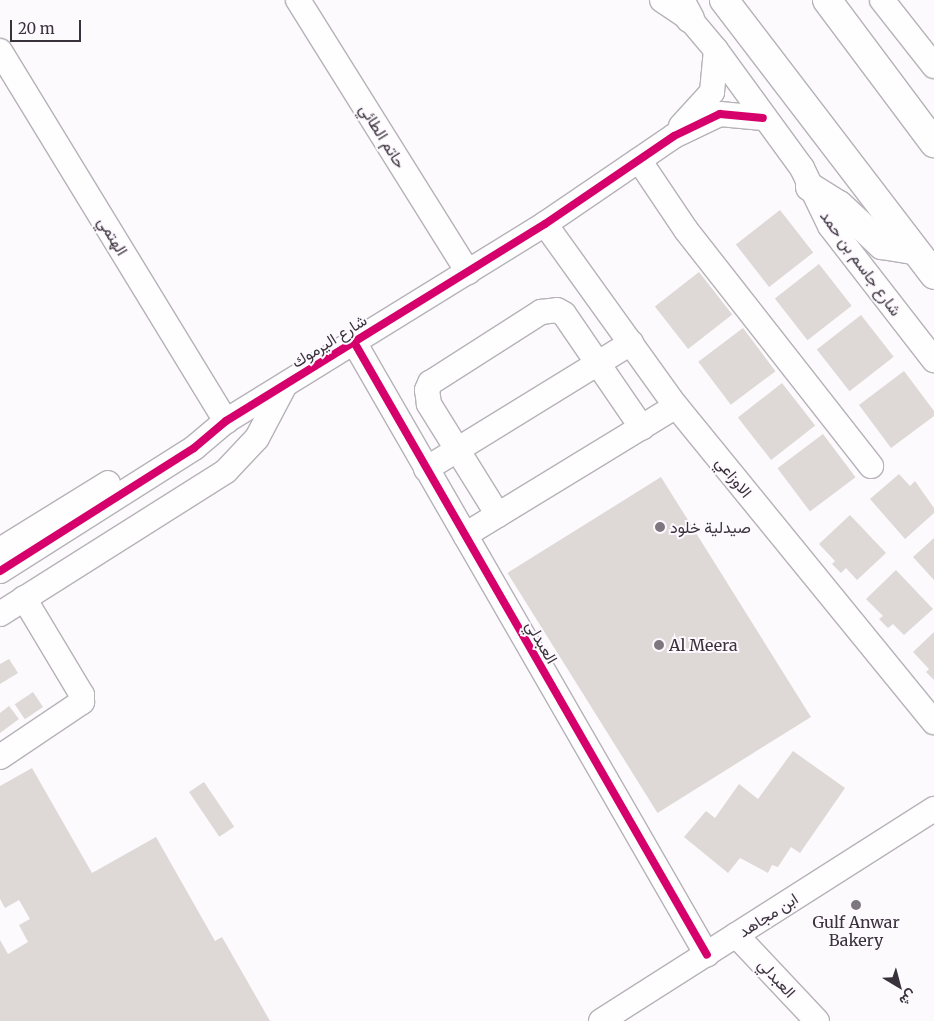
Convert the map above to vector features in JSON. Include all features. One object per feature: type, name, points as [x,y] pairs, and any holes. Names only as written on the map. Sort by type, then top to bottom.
[{"type":"main road","points":[[724,0],[913,250],[934,275]]},
{"type":"main road","points":[[827,0],[934,143]]},
{"type":"main road","points":[[810,187],[839,205],[882,245],[913,250]]},
{"type":"street","name":"حاتم الطائي","points":[[298,0],[468,272]]},
{"type":"street","name":"شارع جاسم بن حمد","points":[[662,0],[685,10],[716,50],[763,118],[802,168],[830,226],[934,360]]},
{"type":"street","points":[[882,0],[934,66]]},
{"type":"street","name":"الهتمي","points":[[0,50],[226,421]]},
{"type":"street","points":[[674,136],[712,92],[716,50]]},
{"type":"street","points":[[674,136],[720,114],[763,118]]},
{"type":"street","name":"شارع اليرموك","points":[[0,550],[174,443],[226,421],[285,385],[545,224],[674,136]]},
{"type":"street","points":[[639,160],[686,230],[871,466]]},
{"type":"street","name":"الاوزاعي","points":[[545,224],[676,406],[934,722]]},
{"type":"street","points":[[498,515],[426,397],[430,383],[541,312],[557,310],[564,314],[642,428]]},
{"type":"street","name":"العبدلي","points":[[354,342],[707,955]]},
{"type":"street","points":[[426,469],[631,344]]},
{"type":"street","points":[[0,614],[226,471],[257,438],[285,385]]},
{"type":"street","points":[[464,535],[676,406]]},
{"type":"street","name":"شارع اليرموك","points":[[0,572],[194,448],[226,421]]},
{"type":"street","points":[[0,757],[82,702],[82,695],[24,598]]},
{"type":"street","name":"ابن مجاهد","points":[[600,1021],[707,955],[934,809]]},
{"type":"street","name":"العبدلي","points":[[736,935],[817,1021]]},
{"type":"building","points":[[780,210],[813,253],[769,287],[736,244]]},
{"type":"building","points":[[819,264],[852,306],[808,340],[775,298]]},
{"type":"building","points":[[699,272],[732,315],[688,349],[655,306]]},
{"type":"building","points":[[861,315],[894,357],[850,391],[817,349]]},
{"type":"building","points":[[743,328],[775,371],[731,405],[698,362]]},
{"type":"building","points":[[904,371],[934,411],[934,416],[891,448],[859,405]]},
{"type":"building","points":[[782,383],[815,426],[771,460],[738,417]]},
{"type":"building","points":[[823,434],[855,477],[810,511],[777,468]]},
{"type":"building","points":[[899,474],[910,486],[915,481],[934,508],[934,513],[905,539],[870,499]]},
{"type":"building","name":"Al Meera","points":[[661,477],[811,717],[657,813],[508,573]]},
{"type":"building","points":[[850,515],[886,553],[857,580],[846,568],[841,573],[832,564],[835,561],[819,544]]},
{"type":"building","points":[[934,538],[934,580],[913,557]]},
{"type":"building","points":[[896,570],[933,609],[904,635],[893,624],[888,628],[879,619],[883,616],[866,599]]},
{"type":"building","points":[[934,632],[934,680],[926,672],[929,669],[913,652]]},
{"type":"building","points":[[9,659],[18,673],[0,684],[0,664]]},
{"type":"building","points":[[33,692],[43,707],[25,719],[15,704]]},
{"type":"building","points":[[9,706],[19,719],[0,733],[0,713]]},
{"type":"building","points":[[793,751],[845,788],[800,853],[791,847],[778,867],[772,865],[768,873],[740,858],[728,873],[684,837],[706,811],[715,818],[739,784],[758,799]]},
{"type":"building","points":[[32,768],[92,873],[156,837],[215,941],[222,937],[270,1021],[0,1021],[0,940],[8,954],[28,942],[19,925],[30,919],[19,900],[5,908],[0,899],[0,786]]},
{"type":"building","points":[[204,782],[234,827],[219,837],[189,792]]},
{"type":"cycle path","points":[[0,571],[194,448],[226,421],[545,224],[674,136],[720,114],[763,118]]},
{"type":"cycle path","points":[[354,342],[707,955]]},
{"type":"place","name":"صيدلية خلود","points":[[660,527]]},
{"type":"place","name":"Al Meera","points":[[659,645]]},
{"type":"place","name":"Gulf Anwar Bakery","points":[[856,905]]}]
